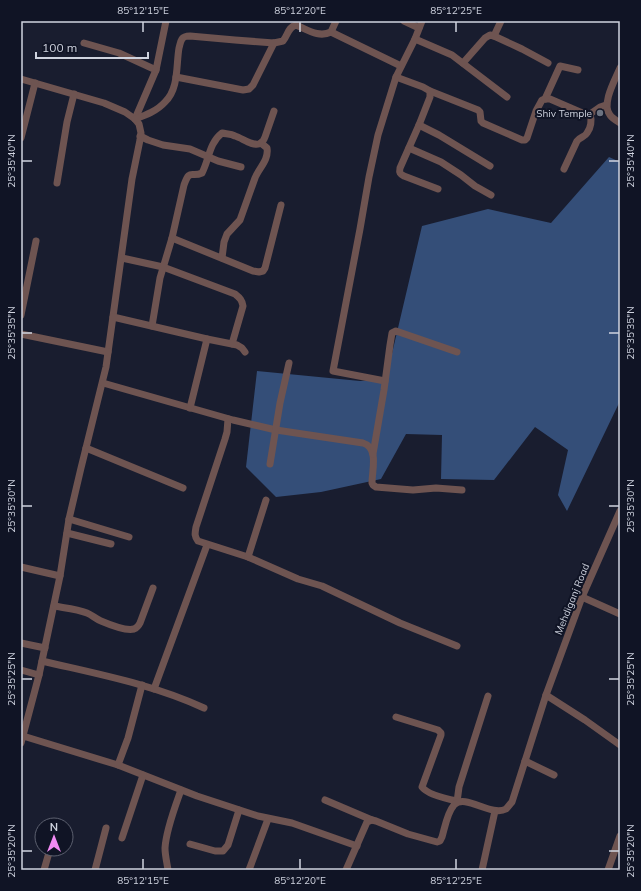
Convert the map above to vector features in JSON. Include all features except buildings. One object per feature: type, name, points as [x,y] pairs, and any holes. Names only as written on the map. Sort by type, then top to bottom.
[{"type":"street","points":[[135,119],[156,70],[166,21]]},
{"type":"street","points":[[135,119],[158,108],[166,102],[170,96],[176,77],[178,53],[181,40],[184,37],[190,36],[274,43],[283,41],[292,26],[296,25],[319,35],[326,35],[331,32],[336,21]]},
{"type":"street","points":[[385,381],[333,371],[378,135],[396,77],[421,24],[404,21]]},
{"type":"street","points":[[494,36],[501,21]]},
{"type":"street","points":[[331,32],[401,66]]},
{"type":"street","points":[[463,63],[485,38],[490,35],[522,49],[548,63]]},
{"type":"street","points":[[415,39],[452,55],[507,97]]},
{"type":"street","points":[[84,43],[119,53],[156,70]]},
{"type":"street","points":[[176,77],[243,90],[249,89],[253,85],[274,43]]},
{"type":"street","points":[[396,77],[424,87],[430,92],[478,110],[483,123],[525,140],[536,111],[542,100],[545,99],[560,66],[578,70]]},
{"type":"street","points":[[620,68],[617,82],[608,96],[606,105],[610,116],[620,123]]},
{"type":"street","points":[[21,79],[104,103],[125,112],[139,124],[140,136],[132,179],[122,258],[103,383],[69,519],[54,606],[39,675],[22,739],[118,764],[181,790],[268,819],[292,823],[357,846]]},
{"type":"street","points":[[21,138],[35,83]]},
{"type":"street","points":[[430,92],[430,97],[399,172],[404,176],[438,189]]},
{"type":"street","points":[[58,183],[66,122],[74,94]]},
{"type":"street","points":[[545,99],[584,114],[590,114],[606,105]]},
{"type":"street","points":[[261,143],[265,137],[274,111]]},
{"type":"street","points":[[564,169],[577,141],[588,132],[591,121],[590,114]]},
{"type":"street","points":[[419,125],[439,135],[490,166]]},
{"type":"street","points":[[152,326],[163,267],[172,238],[186,178],[191,174],[199,175],[202,173],[212,146],[218,136],[222,133],[235,136],[252,143],[261,143],[267,148],[267,157],[255,178],[240,220],[227,234],[224,242],[222,258]]},
{"type":"street","points":[[140,136],[155,143],[190,149],[229,164],[242,167]]},
{"type":"street","points":[[409,148],[441,162],[475,186],[491,195]]},
{"type":"street","points":[[172,238],[253,271],[263,271],[281,205]]},
{"type":"street","points":[[21,315],[36,241]]},
{"type":"street","points":[[122,258],[163,267],[240,297],[243,306],[232,344]]},
{"type":"street","points":[[113,317],[237,345],[245,352]]},
{"type":"street","points":[[457,352],[396,331],[392,333],[373,454],[372,483],[376,487],[413,490],[436,488],[462,490]]},
{"type":"street","points":[[21,334],[108,352]]},
{"type":"street","points":[[190,408],[206,339]]},
{"type":"street","points":[[270,464],[280,403],[289,363]]},
{"type":"street","points":[[103,383],[228,419],[276,430],[367,444],[372,449],[373,454]]},
{"type":"street","points":[[228,419],[225,439],[194,534],[198,542],[248,557],[298,579],[322,586],[400,623],[457,646]]},
{"type":"street","points":[[86,448],[183,488]]},
{"type":"street","points":[[248,557],[266,500]]},
{"type":"street","name":"Mehdiganj Road","points":[[495,811],[507,808],[512,802],[546,695],[582,597],[620,511]]},
{"type":"street","points":[[69,519],[129,537]]},
{"type":"street","points":[[67,533],[112,544]]},
{"type":"street","points":[[154,689],[207,545]]},
{"type":"street","points":[[21,567],[60,576]]},
{"type":"street","points":[[54,606],[82,612],[94,616],[102,622],[117,627],[133,629],[140,623],[153,588]]},
{"type":"street","points":[[582,597],[620,614]]},
{"type":"street","points":[[21,643],[45,648]]},
{"type":"street","points":[[42,661],[142,685],[183,698],[204,708]]},
{"type":"street","points":[[21,670],[39,675]]},
{"type":"street","points":[[118,764],[128,738],[142,685]]},
{"type":"street","points":[[546,695],[620,745]]},
{"type":"street","points":[[325,800],[408,834],[437,842],[442,837],[450,811],[457,802],[459,787],[488,696]]},
{"type":"street","points":[[396,717],[438,730],[441,733],[422,787],[424,790],[457,802],[464,801],[495,811],[482,870]]},
{"type":"street","points":[[525,761],[554,775]]},
{"type":"street","points":[[122,838],[143,775]]},
{"type":"street","points":[[168,870],[166,842],[181,790]]},
{"type":"street","points":[[190,844],[215,851],[223,851],[228,846],[240,810]]},
{"type":"street","points":[[249,870],[268,819]]},
{"type":"street","points":[[346,870],[367,822],[372,820]]},
{"type":"street","points":[[94,870],[106,828]]},
{"type":"street","points":[[608,870],[620,836]]},
{"type":"street","points":[[44,870],[48,857]]},
{"type":"water","points":[[609,157],[620,162],[620,401],[567,511],[558,495],[568,450],[535,427],[494,480],[441,479],[442,435],[406,434],[381,479],[321,492],[276,497],[246,467],[257,371],[360,381],[386,379],[422,226],[488,209],[551,223]]},
{"type":"place","name":"Shiv Temple","points":[[600,113]]}]
